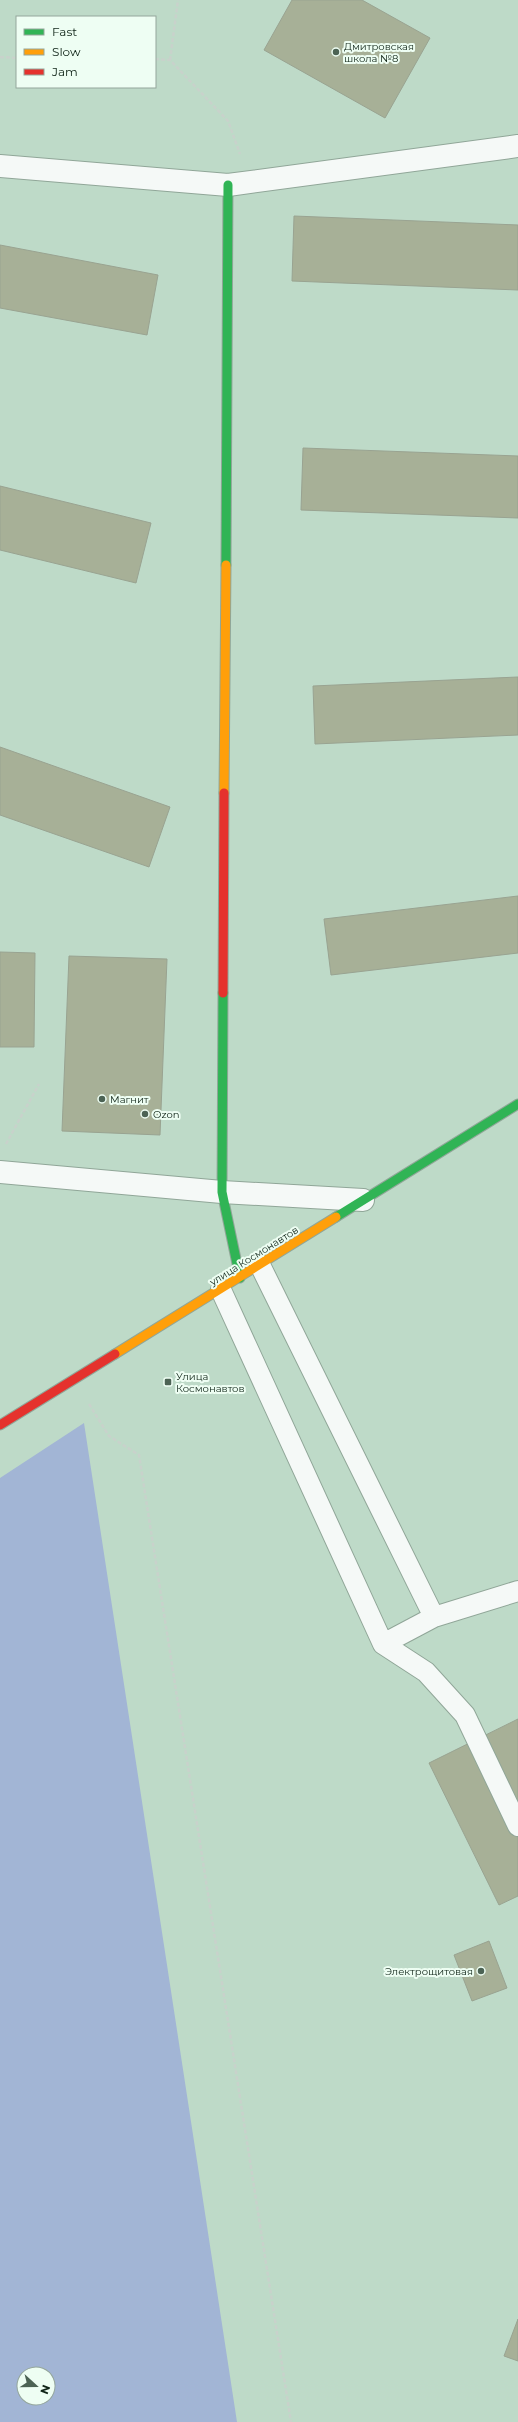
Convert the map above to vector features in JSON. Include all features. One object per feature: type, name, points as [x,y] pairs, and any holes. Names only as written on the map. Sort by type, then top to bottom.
[{"type":"street","points":[[0,166],[228,185],[518,146]]},
{"type":"street","points":[[228,185],[222,1192],[240,1278]]},
{"type":"street","name":"улица Космонавтов","points":[[0,1425],[221,1290],[362,1200],[518,1104]]},
{"type":"street","points":[[0,1172],[222,1192],[362,1200]]},
{"type":"lane","points":[[260,1265],[434,1618]]},
{"type":"lane","points":[[221,1290],[383,1644],[426,1672],[465,1715],[518,1826]]},
{"type":"lane","points":[[383,1644],[434,1618],[518,1591]]},
{"type":"path","points":[[170,60],[178,0]]},
{"type":"path","points":[[0,58],[16,58]]},
{"type":"path","points":[[156,59],[170,60],[228,121],[246,170],[228,185]]},
{"type":"path","points":[[4,1148],[39,1084]]},
{"type":"path","points":[[74,1380],[109,1436],[139,1455],[291,2422]]},
{"type":"shaded area","points":[[84,1423],[237,2422],[0,2422],[0,1478]]},
{"type":"building","points":[[292,0],[362,0],[430,38],[385,118],[264,50]]},
{"type":"building","points":[[294,216],[518,225],[518,290],[292,281]]},
{"type":"building","points":[[0,245],[158,275],[147,335],[0,308]]},
{"type":"building","points":[[303,448],[518,456],[518,518],[301,510]]},
{"type":"building","points":[[0,486],[151,523],[136,583],[0,550]]},
{"type":"building","points":[[518,677],[518,735],[315,744],[313,686]]},
{"type":"building","points":[[0,747],[170,807],[149,867],[0,815]]},
{"type":"building","points":[[518,896],[518,953],[331,975],[324,919]]},
{"type":"building","points":[[0,952],[35,953],[34,1047],[0,1047]]},
{"type":"building","points":[[69,956],[167,959],[160,1135],[62,1131]]},
{"type":"building","points":[[518,1719],[518,1896],[499,1905],[429,1763]]},
{"type":"building","name":"Электрощитовая","points":[[489,1941],[507,1988],[472,2001],[454,1955]]},
{"type":"building","points":[[518,2319],[518,2361],[504,2356]]},
{"type":"traffic: fast","points":[[226,565],[228,185]]},
{"type":"traffic: fast","points":[[223,993],[222,1192],[240,1278]]},
{"type":"traffic: fast","points":[[336,1217],[518,1104]]},
{"type":"traffic: slow","points":[[224,793],[226,565]]},
{"type":"traffic: slow","points":[[115,1354],[336,1217]]},
{"type":"traffic: jam","points":[[223,993],[224,793]]},
{"type":"traffic: jam","points":[[0,1425],[115,1354]]},
{"type":"place","name":"Дмитровская школа №8","points":[[336,52]]},
{"type":"place","name":"Магнит","points":[[102,1099]]},
{"type":"place","name":"Ozon","points":[[145,1114]]},
{"type":"place","name":"Улица Космонавтов","points":[[168,1382]]},
{"type":"place","name":"Электрощитовая","points":[[481,1971]]}]
